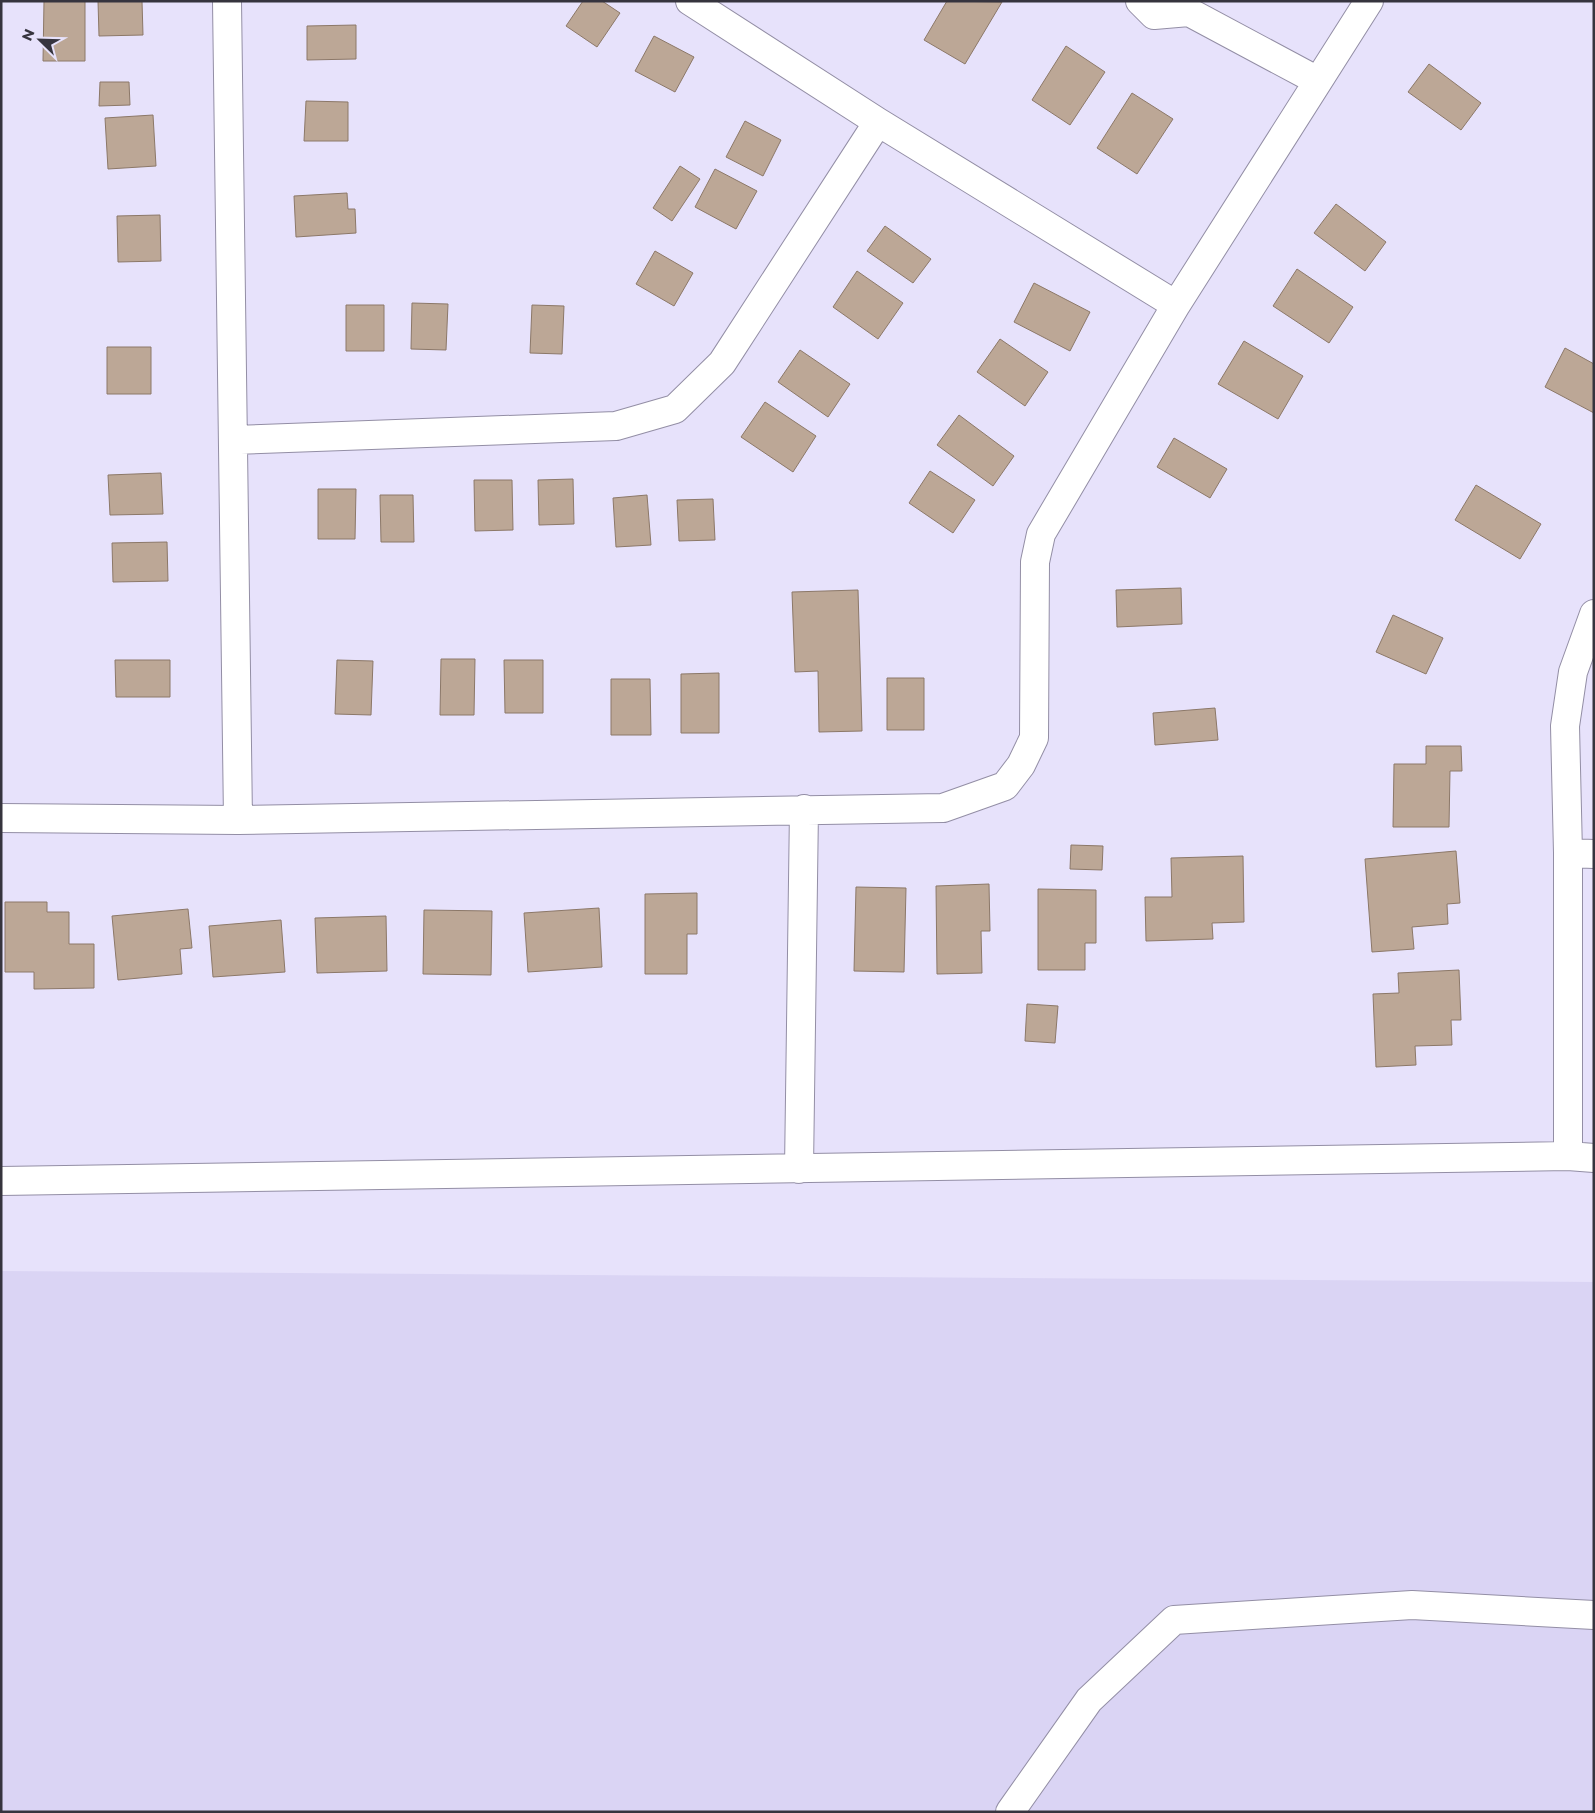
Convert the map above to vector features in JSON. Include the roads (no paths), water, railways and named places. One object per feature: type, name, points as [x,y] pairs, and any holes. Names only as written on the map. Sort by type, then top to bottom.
[{"type":"street","points":[[227,1],[238,820]]},
{"type":"street","points":[[690,1],[878,122],[1176,305]]},
{"type":"street","points":[[1140,1],[1154,15],[1189,12],[1318,81]]},
{"type":"street","points":[[1,818],[238,820],[943,808],[1006,786],[1021,765],[1034,738],[1034,562],[1041,534],[1176,305],[1369,1]]},
{"type":"street","points":[[233,440],[616,426],[675,410],[722,363],[878,122]]},
{"type":"street","points":[[1,1180],[1581,1158],[1581,854],[1565,726],[1573,672],[1594,614]]},
{"type":"street","points":[[799,1169],[804,809]]},
{"type":"street","points":[[1010,1812],[1089,1700],[1174,1620],[1412,1605],[1594,1615]]}]
